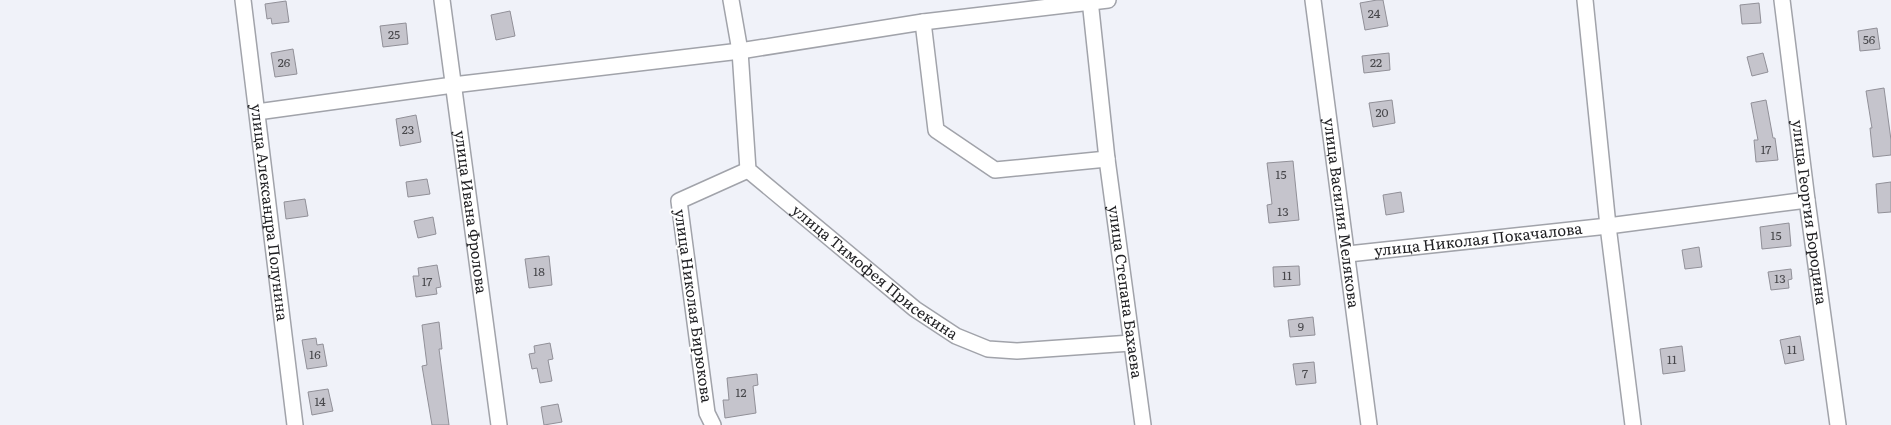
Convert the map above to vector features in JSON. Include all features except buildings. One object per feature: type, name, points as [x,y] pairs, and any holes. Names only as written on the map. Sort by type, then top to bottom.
[{"type":"street","name":"улица Александра Полунина","points":[[243,0],[295,425]]},
{"type":"street","name":"улица Ивана Фролова","points":[[442,0],[499,425]]},
{"type":"street","points":[[732,0],[740,51],[748,170]]},
{"type":"street","points":[[257,112],[453,85],[740,51],[923,22],[1108,0]]},
{"type":"street","name":"улица Василия Мелякова","points":[[1313,0],[1348,254],[1369,425]]},
{"type":"street","points":[[1584,0],[1608,226],[1633,425]]},
{"type":"street","name":"улица Георгия Бородина","points":[[1782,0],[1838,425]]},
{"type":"street","name":"улица Степана Бахаева","points":[[1090,1],[1107,160],[1143,425]]},
{"type":"street","points":[[923,22],[936,130],[995,170],[1107,160]]},
{"type":"street","name":"улица Тимофея Присекина","points":[[748,170],[915,309],[956,336],[988,349],[1017,351],[1131,343]]},
{"type":"street","name":"улица Николая Бирюкова","points":[[713,425],[707,413],[679,201],[748,170]]},
{"type":"street","name":"улица Николая Покачалова","points":[[1348,254],[1608,226],[1807,200]]}]
